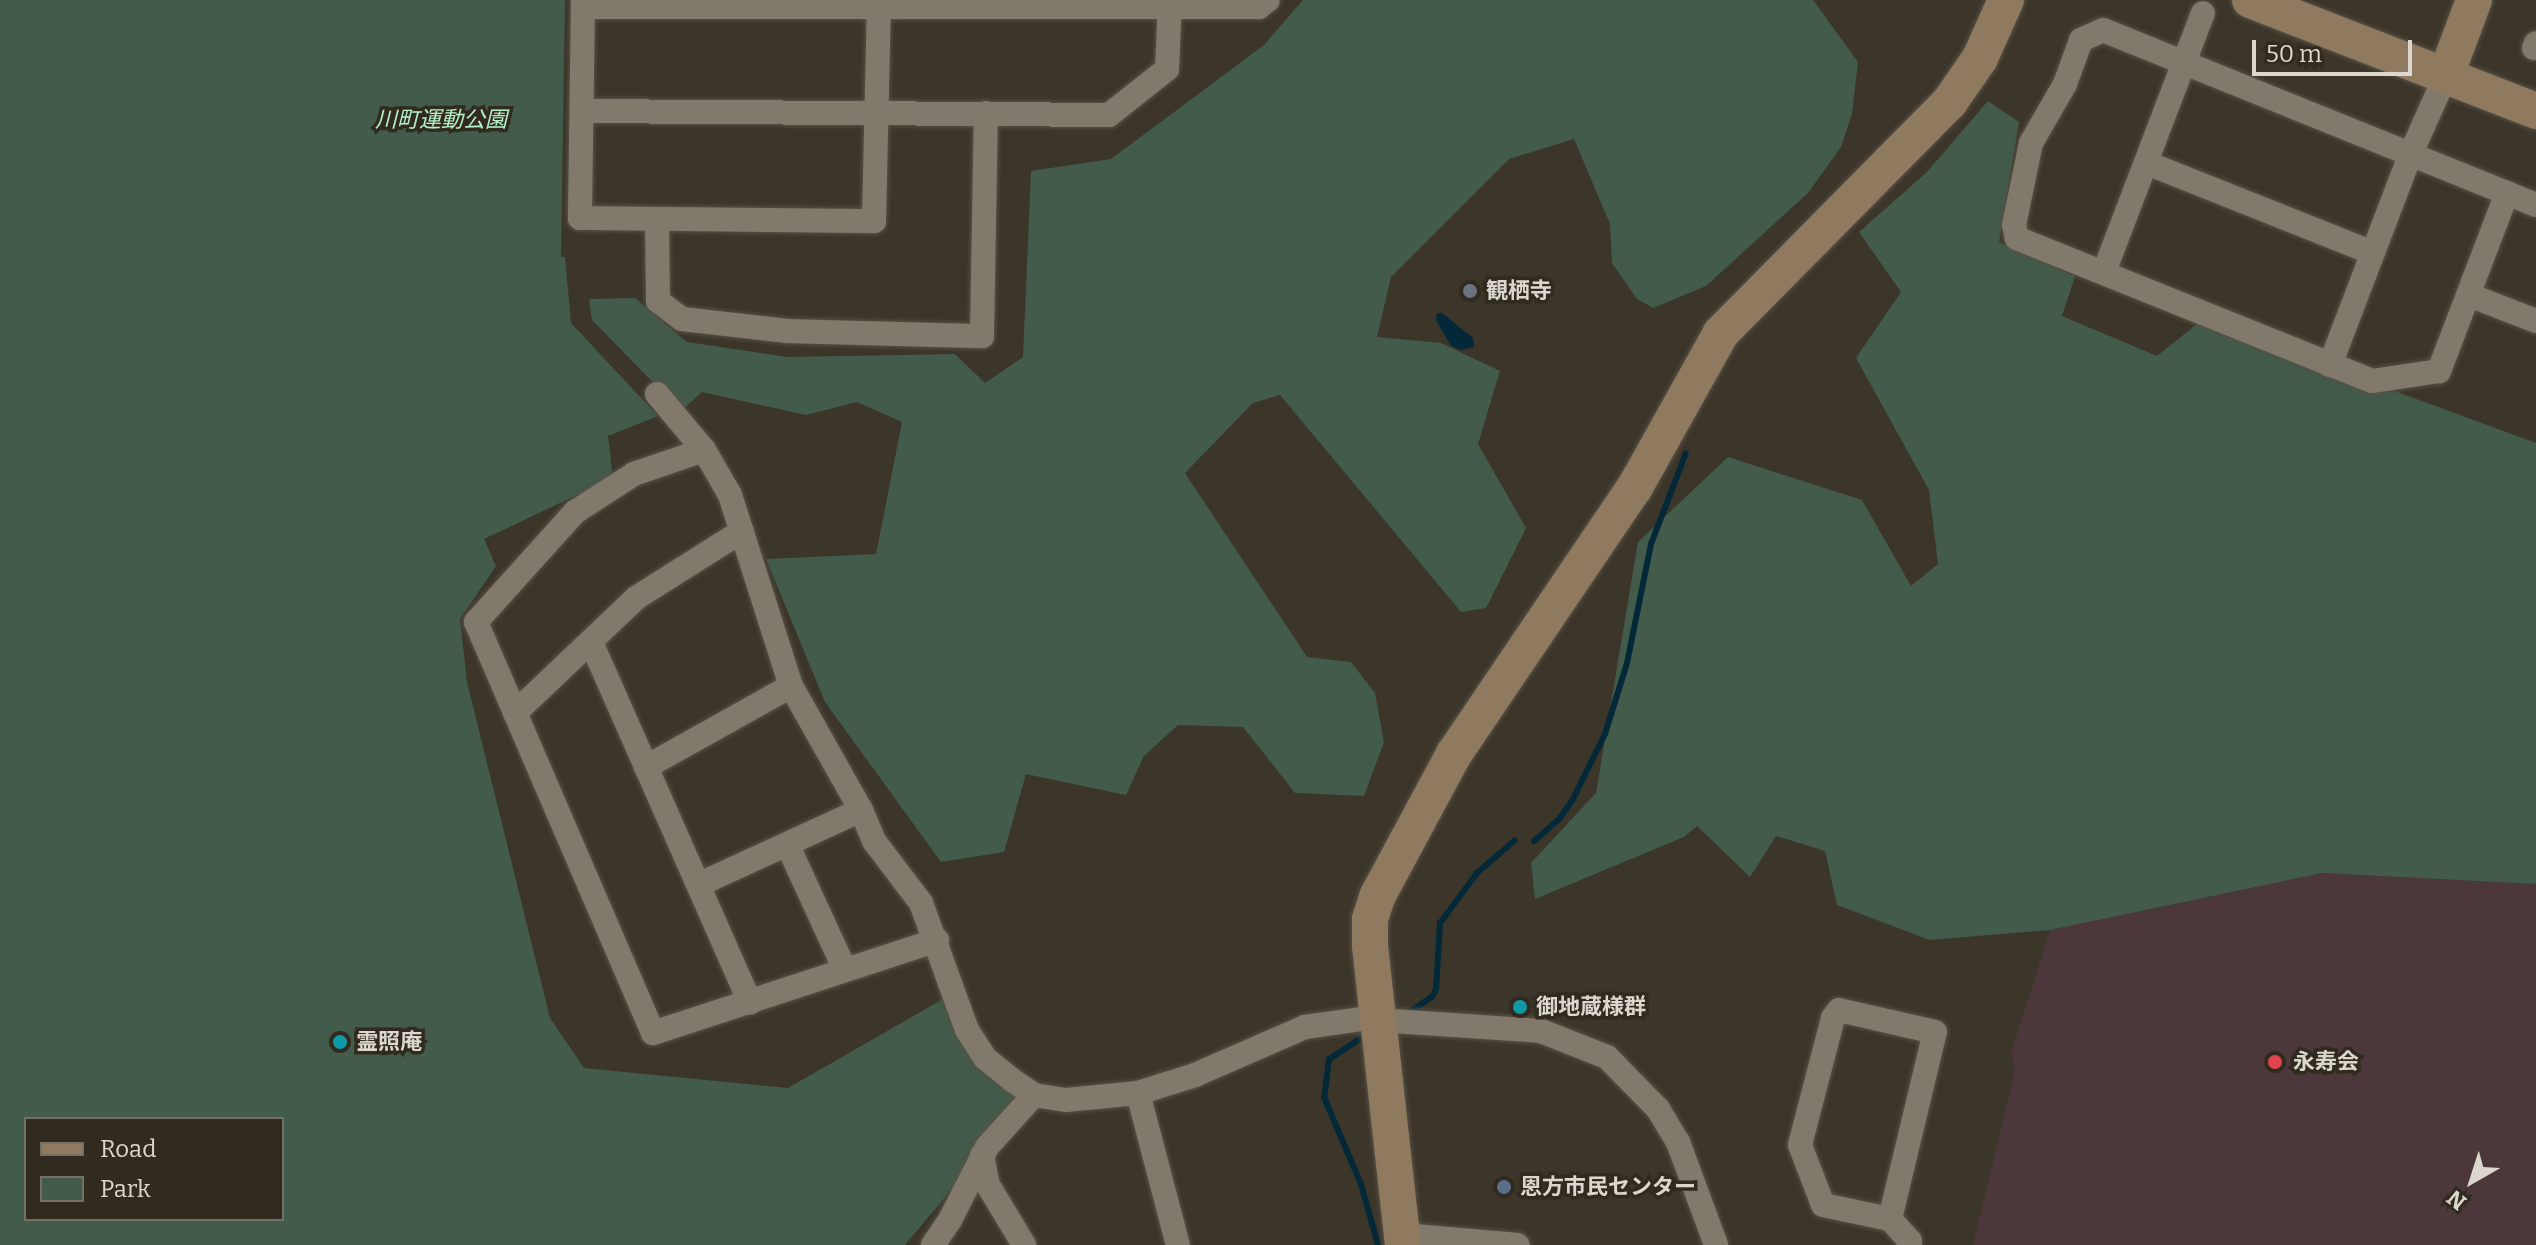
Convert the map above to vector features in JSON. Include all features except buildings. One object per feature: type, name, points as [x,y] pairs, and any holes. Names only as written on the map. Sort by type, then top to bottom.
[{"type":"street","points":[[878,2],[874,221],[580,218],[583,4],[878,2],[1170,3],[1259,7],[1268,0]]},
{"type":"street","points":[[1518,1245],[1403,1240],[1370,919],[1378,895],[1454,754],[1635,487],[1721,333],[1949,103],[1980,58],[2006,0]]},
{"type":"street","points":[[2250,0],[2536,111]]},
{"type":"street","points":[[2330,365],[2411,153],[2446,75],[2474,0]]},
{"type":"street","points":[[582,111],[1109,115],[1167,69],[1170,3]]},
{"type":"street","points":[[2104,272],[2203,13]]},
{"type":"street","points":[[2507,193],[2439,371],[2372,381],[2017,238],[2014,225],[2031,143],[2065,84],[2081,40],[2103,30],[2411,153],[2536,205]]},
{"type":"street","points":[[657,220],[658,301],[682,319],[787,331],[982,336],[986,113]]},
{"type":"street","points":[[2147,163],[2373,253]]},
{"type":"street","points":[[2469,295],[2536,321]]},
{"type":"street","points":[[657,394],[704,450],[730,495],[791,686],[861,810],[874,841],[921,903],[937,940],[967,1030],[985,1058],[1034,1095],[1066,1100],[1138,1093],[1195,1075],[1305,1027],[1378,1019],[1541,1031],[1607,1057],[1658,1109],[1678,1142],[1716,1245]]},
{"type":"street","points":[[704,450],[634,474],[575,512],[476,622],[653,1033],[937,940]]},
{"type":"street","points":[[515,713],[636,598],[742,531]]},
{"type":"street","points":[[591,642],[750,1003]]},
{"type":"street","points":[[646,767],[791,686]]},
{"type":"street","points":[[700,884],[861,810]]},
{"type":"street","points":[[788,846],[845,970]]},
{"type":"street","points":[[1890,1219],[1935,1032],[1839,1010],[1833,1018],[1800,1145],[1823,1205],[1890,1219],[1910,1241],[1909,1245]]},
{"type":"street","points":[[1138,1093],[1178,1245]]},
{"type":"street","points":[[933,1245],[950,1220],[982,1155],[1034,1095]]},
{"type":"street","points":[[982,1155],[988,1185],[1024,1245]]},
{"type":"shaded area","name":"永寿会","points":[[2322,873],[2536,884],[2536,1245],[1973,1245],[2015,1071],[2011,1053],[2050,930]]},
{"type":"green space","name":"川町運動公園","points":[[0,0],[565,0],[561,257],[565,257],[571,323],[658,416],[608,436],[613,478],[484,539],[496,566],[460,619],[467,682],[550,1018],[584,1068],[788,1088],[943,999],[975,1062],[1025,1102],[905,1245],[0,1245]]},
{"type":"green space","points":[[1303,0],[1813,0],[1858,62],[1852,114],[1841,147],[1808,193],[1706,286],[1653,308],[1637,299],[1612,263],[1610,224],[1574,139],[1509,159],[1391,277],[1377,337],[1441,343],[1500,371],[1478,444],[1526,528],[1486,608],[1461,612],[1280,395],[1253,403],[1185,473],[1307,657],[1351,662],[1375,693],[1384,742],[1364,796],[1295,793],[1243,727],[1178,725],[1144,756],[1126,795],[1026,774],[1004,852],[941,862],[825,702],[766,559],[876,554],[902,422],[857,402],[806,415],[702,392],[681,411],[592,320],[589,299],[635,298],[687,342],[787,357],[955,354],[985,383],[1023,357],[1031,171],[1111,159],[1264,45]]},
{"type":"green space","points":[[1988,101],[2019,122],[1999,242],[2075,276],[2062,316],[2157,356],[2202,320],[2536,443],[2536,884],[2322,873],[2050,930],[1930,940],[1837,905],[1825,851],[1776,836],[1750,877],[1697,826],[1684,837],[1535,899],[1531,863],[1596,793],[1638,542],[1728,457],[1862,500],[1911,586],[1938,564],[1929,490],[1856,358],[1901,292],[1859,232],[1927,172]]},
{"type":"water","points":[[1437,313],[1442,313],[1473,338],[1474,347],[1460,350],[1451,346],[1436,320]]},
{"type":"waterway","points":[[1534,841],[1560,818],[1572,801],[1605,734],[1627,663],[1651,544],[1686,453]]},
{"type":"waterway","points":[[1408,1013],[1432,997],[1436,989],[1440,923],[1477,873],[1515,840]]},
{"type":"waterway","points":[[1360,1039],[1329,1059],[1324,1097],[1361,1184],[1378,1245]]},
{"type":"place","name":"観栖寺","points":[[1470,291]]},
{"type":"place","name":"御地蔵様群","points":[[1520,1007]]},
{"type":"place","name":"霊照庵","points":[[340,1042]]},
{"type":"place","name":"永寿会","points":[[2275,1062]]},
{"type":"place","name":"恩方市民センター","points":[[1504,1187]]}]
